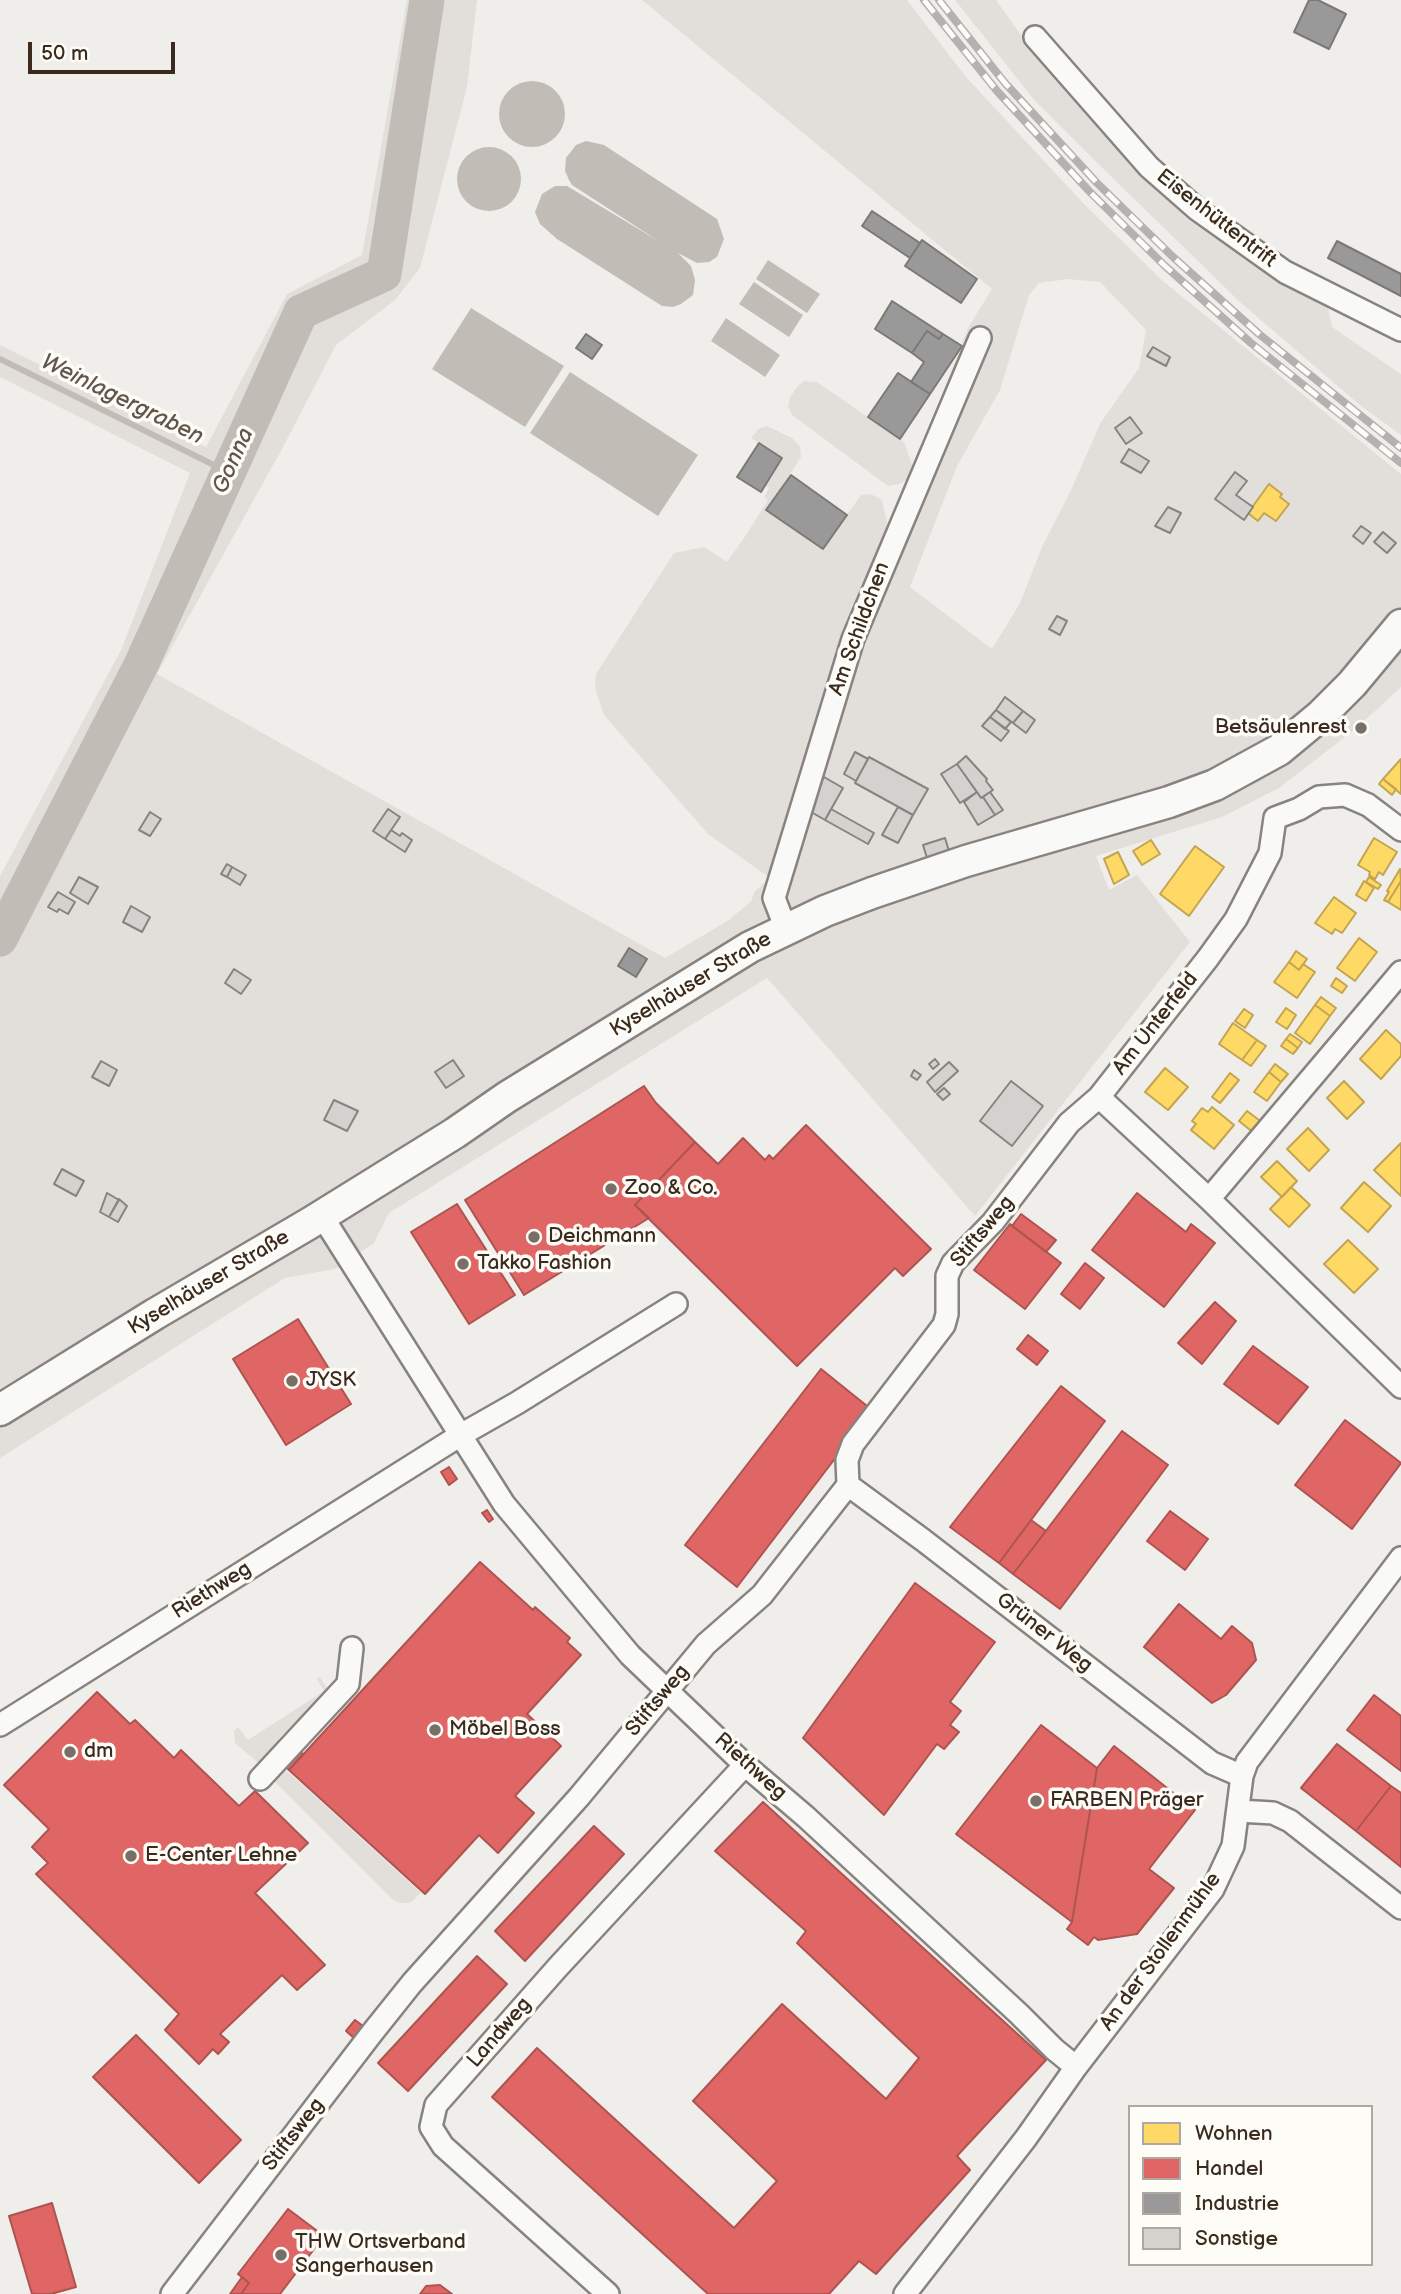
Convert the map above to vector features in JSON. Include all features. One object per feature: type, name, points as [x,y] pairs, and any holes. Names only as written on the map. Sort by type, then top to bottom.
[{"type":"main road","name":"Kyselhäuser Straße","points":[[0,1410],[155,1314],[322,1216],[712,969],[786,929],[843,904],[966,861],[1169,802],[1215,785],[1279,750],[1320,716],[1352,684],[1401,625]]},
{"type":"street","name":"Eisenhüttentrift","points":[[1035,37],[1149,167],[1198,211],[1285,272],[1401,330]]},
{"type":"street","name":"Am Schildchen","points":[[786,929],[774,898],[853,639],[980,338]]},
{"type":"street","name":"Am Unterfeld","points":[[1401,830],[1368,805],[1345,795],[1319,797],[1275,818],[1269,853],[1236,919],[1099,1097],[1209,1199],[1401,1387]]},
{"type":"street","points":[[1209,1199],[1401,972]]},
{"type":"street","name":"Stiftsweg","points":[[173,2294],[396,2003],[438,1953],[579,1797],[706,1644],[770,1586],[848,1485],[847,1460],[853,1444],[944,1325],[947,1314],[947,1276],[953,1263],[993,1223],[1069,1124],[1099,1097]]},
{"type":"street","name":"Riethweg","points":[[322,1216],[460,1436],[522,1528],[630,1655],[745,1765],[806,1817],[1076,2067]]},
{"type":"street","name":"Riethweg","points":[[0,1725],[460,1436],[676,1304]]},
{"type":"street","name":"Grüner Weg","points":[[848,1485],[1212,1763],[1242,1776]]},
{"type":"street","name":"An der Stollenmühle","points":[[905,2294],[1213,1889],[1233,1846],[1242,1776],[1254,1749],[1401,1558]]},
{"type":"street","points":[[260,1779],[348,1684],[352,1648]]},
{"type":"street","name":"Landweg","points":[[608,2294],[443,2146],[431,2127],[436,2105],[523,2006],[745,1765]]},
{"type":"street","points":[[1239,1811],[1273,1813],[1290,1821],[1401,1908]]},
{"type":"shaded area","points":[[407,0],[477,0],[467,87],[420,268],[395,300],[336,345],[282,449],[157,674],[665,958],[729,920],[751,901],[755,891],[770,878],[708,834],[604,715],[595,688],[596,674],[674,553],[704,547],[727,562],[746,535],[768,500],[764,497],[769,488],[765,485],[782,458],[751,438],[758,429],[767,426],[792,438],[800,446],[801,457],[767,510],[823,549],[861,495],[871,494],[882,500],[889,532],[968,328],[992,289],[642,0],[907,0],[966,77],[1084,204],[1164,282],[1401,474],[1401,687],[1358,727],[1279,788],[1222,817],[1096,856],[1109,890],[1137,875],[1190,942],[975,1216],[767,978],[389,1213],[374,1243],[335,1269],[285,1278],[0,1458],[0,876],[121,650],[190,473],[0,377],[0,345],[206,447],[287,294],[362,255]],"holes":[[[1068,279],[1100,282],[1146,330],[1139,368],[1101,422],[1042,547],[1020,603],[992,649],[910,587],[957,466],[1000,390],[1029,295],[1039,283]]]},
{"type":"shaded area","points":[[955,0],[996,0],[1031,49],[1189,220],[1219,241],[1327,303],[1332,327],[1401,374],[1401,435],[1361,406],[1241,303],[1088,154],[1035,101]]},
{"type":"shaded area","points":[[525,81],[539,81],[551,86],[560,95],[565,114],[563,127],[556,138],[539,147],[525,147],[513,142],[504,133],[499,121],[499,107],[504,95],[513,86]]},
{"type":"shaded area","points":[[586,141],[604,145],[717,219],[724,239],[717,257],[709,262],[697,263],[678,253],[691,266],[695,280],[693,295],[681,304],[673,307],[662,306],[557,239],[540,224],[535,212],[542,194],[555,186],[567,186],[660,242],[572,185],[565,171],[566,158],[576,145]]},
{"type":"shaded area","points":[[483,147],[495,147],[512,156],[519,167],[519,191],[512,202],[495,211],[483,211],[471,206],[462,197],[457,185],[457,173],[462,161],[471,152]]},
{"type":"shaded area","points":[[768,260],[820,294],[807,313],[756,279]]},
{"type":"shaded area","points":[[754,282],[803,315],[789,337],[739,304]]},
{"type":"shaded area","points":[[471,308],[564,366],[525,427],[432,369]]},
{"type":"shaded area","points":[[726,318],[780,355],[765,377],[711,341]]},
{"type":"shaded area","points":[[570,372],[698,455],[658,516],[530,433]]},
{"type":"shaded area","points":[[804,381],[817,382],[904,442],[912,465],[908,479],[888,486],[792,415],[788,407],[790,397]]},
{"type":"shaded area","points":[[320,1677],[329,1692],[300,1727],[290,1727],[279,1738],[279,1748],[261,1765],[235,1743],[234,1731],[238,1727],[248,1740],[324,1691],[317,1679]]},
{"type":"shaded area","points":[[279,1765],[421,1893],[410,1903],[399,1903],[392,1899],[269,1776]]},
{"type":"building: Wohnen","points":[[1269,484],[1282,494],[1280,497],[1289,504],[1276,521],[1264,513],[1258,521],[1248,513]]},
{"type":"building: Wohnen","points":[[1401,759],[1401,794],[1383,779]]},
{"type":"building: Wohnen","points":[[1383,779],[1396,789],[1392,795],[1379,784]]},
{"type":"building: Wohnen","points":[[1374,838],[1397,852],[1383,875],[1379,872],[1375,879],[1369,875],[1370,872],[1358,865]]},
{"type":"building: Wohnen","points":[[1151,840],[1160,854],[1142,865],[1133,851]]},
{"type":"building: Wohnen","points":[[1195,846],[1224,867],[1189,916],[1160,894]]},
{"type":"building: Wohnen","points":[[1118,852],[1129,875],[1114,884],[1104,859]]},
{"type":"building: Wohnen","points":[[1400,869],[1401,881],[1388,902],[1384,900],[1389,892],[1387,891]]},
{"type":"building: Wohnen","points":[[1369,877],[1381,885],[1378,889],[1366,882]]},
{"type":"building: Wohnen","points":[[1364,881],[1374,888],[1366,901],[1356,895]]},
{"type":"building: Wohnen","points":[[1401,881],[1401,910],[1388,902]]},
{"type":"building: Wohnen","points":[[1334,897],[1356,913],[1342,933],[1335,929],[1332,934],[1315,923]]},
{"type":"building: Wohnen","points":[[1359,938],[1377,952],[1355,981],[1337,968]]},
{"type":"building: Wohnen","points":[[1296,951],[1307,959],[1299,970],[1289,962]]},
{"type":"building: Wohnen","points":[[1289,962],[1299,970],[1303,964],[1315,972],[1297,998],[1274,982]]},
{"type":"building: Wohnen","points":[[1336,978],[1347,986],[1342,993],[1331,986]]},
{"type":"building: Wohnen","points":[[1321,997],[1336,1008],[1330,1016],[1315,1005]]},
{"type":"building: Wohnen","points":[[1315,1005],[1330,1016],[1310,1044],[1295,1033]]},
{"type":"building: Wohnen","points":[[1286,1008],[1296,1015],[1287,1029],[1276,1022]]},
{"type":"building: Wohnen","points":[[1244,1009],[1253,1015],[1245,1028],[1235,1021]]},
{"type":"building: Wohnen","points":[[1233,1023],[1257,1040],[1242,1060],[1219,1044]]},
{"type":"building: Wohnen","points":[[1386,1030],[1401,1044],[1401,1056],[1381,1079],[1360,1059]]},
{"type":"building: Wohnen","points":[[1290,1034],[1302,1042],[1298,1048],[1286,1039]]},
{"type":"building: Wohnen","points":[[1286,1039],[1298,1048],[1293,1054],[1281,1046]]},
{"type":"building: Wohnen","points":[[1257,1040],[1266,1046],[1251,1066],[1242,1060]]},
{"type":"building: Wohnen","points":[[1275,1064],[1288,1074],[1281,1082],[1269,1072]]},
{"type":"building: Wohnen","points":[[1165,1068],[1188,1087],[1168,1110],[1145,1092]]},
{"type":"building: Wohnen","points":[[1269,1072],[1281,1082],[1267,1101],[1254,1092]]},
{"type":"building: Wohnen","points":[[1230,1073],[1239,1080],[1220,1103],[1212,1097]]},
{"type":"building: Wohnen","points":[[1344,1081],[1364,1102],[1347,1119],[1327,1098]]},
{"type":"building: Wohnen","points":[[1212,1107],[1234,1125],[1214,1149],[1191,1130],[1196,1124],[1192,1121],[1202,1108],[1208,1112]]},
{"type":"building: Wohnen","points":[[1247,1111],[1263,1123],[1255,1134],[1239,1121]]},
{"type":"building: Wohnen","points":[[1308,1128],[1329,1150],[1309,1171],[1287,1149]]},
{"type":"building: Wohnen","points":[[1401,1143],[1401,1196],[1374,1170]]},
{"type":"building: Wohnen","points":[[1277,1161],[1297,1181],[1282,1197],[1261,1177]]},
{"type":"building: Wohnen","points":[[1364,1182],[1391,1206],[1368,1232],[1341,1208]]},
{"type":"building: Wohnen","points":[[1291,1187],[1310,1205],[1289,1227],[1270,1209]]},
{"type":"building: Wohnen","points":[[1348,1240],[1378,1269],[1354,1293],[1324,1264]]},
{"type":"building: Handel","points":[[644,1086],[656,1103],[695,1142],[635,1205],[649,1218],[524,1295],[465,1200]]},
{"type":"building: Handel","points":[[806,1125],[931,1249],[903,1276],[895,1268],[797,1366],[635,1205],[695,1142],[718,1164],[743,1138],[765,1160],[769,1155],[773,1159]]},
{"type":"building: Handel","points":[[1137,1193],[1186,1232],[1191,1224],[1215,1243],[1164,1307],[1092,1250]]},
{"type":"building: Handel","name":"Takko Fashion","points":[[457,1204],[515,1295],[469,1324],[411,1232]]},
{"type":"building: Handel","points":[[1021,1214],[1056,1240],[1046,1252],[1012,1226]]},
{"type":"building: Handel","points":[[1010,1224],[1061,1263],[1025,1309],[974,1270]]},
{"type":"building: Handel","points":[[1085,1263],[1104,1278],[1080,1309],[1061,1294]]},
{"type":"building: Handel","points":[[1215,1302],[1236,1321],[1202,1364],[1178,1343]]},
{"type":"building: Handel","name":"JYSK","points":[[298,1319],[351,1404],[286,1445],[233,1359]]},
{"type":"building: Handel","points":[[1028,1335],[1048,1351],[1037,1365],[1017,1349]]},
{"type":"building: Handel","points":[[1253,1346],[1308,1387],[1278,1424],[1224,1384]]},
{"type":"building: Handel","points":[[821,1369],[872,1410],[737,1587],[685,1545]]},
{"type":"building: Handel","points":[[1061,1386],[1105,1421],[999,1563],[950,1527]]},
{"type":"building: Handel","points":[[1345,1420],[1401,1463],[1352,1529],[1295,1485]]},
{"type":"building: Handel","points":[[1122,1431],[1168,1465],[1060,1609],[1013,1574]]},
{"type":"building: Handel","points":[[449,1467],[457,1479],[449,1485],[441,1472]]},
{"type":"building: Handel","points":[[487,1510],[493,1519],[489,1522],[482,1513]]},
{"type":"building: Handel","points":[[1170,1511],[1208,1539],[1185,1570],[1147,1541]]},
{"type":"building: Handel","points":[[1031,1520],[1046,1531],[1013,1574],[999,1563]]},
{"type":"building: Handel","name":"Möbel Boss","points":[[480,1562],[533,1610],[535,1607],[570,1638],[567,1642],[581,1655],[527,1714],[561,1746],[515,1796],[534,1813],[498,1853],[479,1835],[425,1894],[289,1770]]},
{"type":"building: Handel","points":[[915,1583],[995,1642],[950,1702],[961,1711],[950,1725],[959,1732],[944,1749],[937,1744],[884,1815],[803,1738]]},
{"type":"building: Handel","points":[[1179,1604],[1221,1639],[1232,1626],[1252,1643],[1256,1660],[1226,1695],[1212,1703],[1144,1647]]},
{"type":"building: Handel","points":[[97,1692],[130,1724],[135,1720],[174,1758],[181,1750],[239,1806],[255,1791],[308,1843],[255,1893],[325,1965],[297,1990],[282,1975],[220,2034],[229,2042],[218,2054],[213,2049],[199,2064],[165,2030],[179,2014],[36,1874],[48,1863],[32,1847],[49,1829],[4,1785]]},
{"type":"building: Handel","points":[[1374,1695],[1401,1716],[1401,1771],[1347,1730]]},
{"type":"building: Handel","name":"FARBEN Präger","points":[[1041,1725],[1097,1768],[1072,1922],[956,1834]]},
{"type":"building: Handel","points":[[1337,1744],[1391,1786],[1356,1831],[1301,1788]]},
{"type":"building: Handel","points":[[294,1746],[303,1754],[289,1770],[280,1761]]},
{"type":"building: Handel","points":[[1114,1746],[1195,1810],[1149,1869],[1174,1888],[1137,1934],[1098,1940],[1094,1937],[1088,1945],[1067,1929],[1072,1922],[1097,1768]]},
{"type":"building: Handel","points":[[1391,1786],[1401,1793],[1401,1867],[1356,1831]]},
{"type":"building: Handel","points":[[763,1802],[1046,2060],[957,2156],[970,2170],[876,2274],[859,2261],[829,2294],[708,2294],[492,2097],[537,2048],[734,2228],[777,2181],[693,2101],[782,2004],[886,2099],[919,2058],[797,1943],[806,1931],[715,1851]]},
{"type":"building: Handel","points":[[594,1826],[624,1854],[525,1961],[495,1931]]},
{"type":"building: Handel","points":[[477,1956],[507,1984],[408,2091],[378,2063]]},
{"type":"building: Handel","points":[[355,2020],[363,2026],[354,2038],[346,2031]]},
{"type":"building: Handel","points":[[136,2035],[241,2140],[199,2183],[93,2077]]},
{"type":"building: Handel","points":[[52,2203],[76,2287],[51,2294],[32,2294],[9,2216]]},
{"type":"building: Handel","name":"THW Ortsverband Sangerhausen","points":[[288,2209],[324,2236],[280,2294],[241,2294],[249,2283],[238,2274]]},
{"type":"building: Handel","points":[[242,2277],[249,2283],[241,2294],[230,2294]]},
{"type":"building: Handel","points":[[440,2285],[452,2294],[420,2294],[426,2286]]},
{"type":"building: Industrie","points":[[1309,0],[1318,0],[1346,14],[1329,49],[1294,32]]},
{"type":"building: Industrie","points":[[872,211],[920,243],[910,258],[862,226]]},
{"type":"building: Industrie","points":[[922,240],[977,279],[961,303],[905,266]]},
{"type":"building: Industrie","points":[[1337,241],[1401,274],[1401,296],[1328,258]]},
{"type":"building: Industrie","points":[[892,301],[943,334],[939,339],[927,331],[912,353],[875,329]]},
{"type":"building: Industrie","points":[[927,331],[939,339],[943,334],[962,346],[930,394],[911,382],[924,362],[912,353]]},
{"type":"building: Industrie","points":[[586,334],[602,345],[592,359],[576,348]]},
{"type":"building: Industrie","points":[[898,373],[930,394],[900,439],[868,417]]},
{"type":"building: Industrie","points":[[759,443],[782,458],[761,492],[737,477]]},
{"type":"building: Industrie","points":[[791,475],[847,515],[823,549],[766,510]]},
{"type":"building: Industrie","points":[[629,948],[647,959],[636,977],[618,966]]},
{"type":"building: Sonstige","points":[[1153,347],[1170,357],[1166,366],[1147,356]]},
{"type":"building: Sonstige","points":[[1130,417],[1142,433],[1126,444],[1115,428]]},
{"type":"building: Sonstige","points":[[1129,449],[1149,461],[1141,473],[1121,462]]},
{"type":"building: Sonstige","points":[[1235,472],[1247,481],[1236,495],[1253,507],[1244,520],[1215,499]]},
{"type":"building: Sonstige","points":[[1168,507],[1181,513],[1170,533],[1155,526]]},
{"type":"building: Sonstige","points":[[1361,526],[1371,533],[1363,544],[1353,536]]},
{"type":"building: Sonstige","points":[[1383,532],[1396,543],[1387,553],[1374,542]]},
{"type":"building: Sonstige","points":[[1057,616],[1067,621],[1060,635],[1049,629]]},
{"type":"building: Sonstige","points":[[1005,697],[1023,711],[1013,723],[996,710]]},
{"type":"building: Sonstige","points":[[996,710],[1011,722],[1005,729],[990,717]]},
{"type":"building: Sonstige","points":[[1023,711],[1035,720],[1026,733],[1013,723]]},
{"type":"building: Sonstige","points":[[990,717],[1009,731],[1001,741],[982,726]]},
{"type":"building: Sonstige","points":[[855,752],[868,759],[856,781],[844,774]]},
{"type":"building: Sonstige","points":[[966,756],[987,779],[993,790],[981,798],[957,764]]},
{"type":"building: Sonstige","points":[[869,757],[928,789],[913,815],[855,783]]},
{"type":"building: Sonstige","points":[[957,764],[977,792],[960,803],[941,774]]},
{"type":"building: Sonstige","points":[[824,777],[843,788],[825,820],[806,809]]},
{"type":"building: Sonstige","points":[[977,792],[995,815],[978,825],[964,802]]},
{"type":"building: Sonstige","points":[[990,792],[1003,810],[995,815],[983,797]]},
{"type":"building: Sonstige","points":[[898,807],[913,815],[898,843],[882,835]]},
{"type":"building: Sonstige","points":[[388,809],[400,817],[385,839],[373,831]]},
{"type":"building: Sonstige","points":[[831,809],[874,833],[868,844],[825,820]]},
{"type":"building: Sonstige","points":[[150,812],[161,819],[150,836],[139,830]]},
{"type":"building: Sonstige","points":[[391,830],[412,840],[405,852],[385,839]]},
{"type":"building: Sonstige","points":[[945,838],[949,851],[927,858],[923,845]]},
{"type":"building: Sonstige","points":[[227,864],[232,867],[227,877],[221,874]]},
{"type":"building: Sonstige","points":[[232,867],[246,875],[240,885],[227,877]]},
{"type":"building: Sonstige","points":[[79,877],[98,887],[88,904],[70,893]]},
{"type":"building: Sonstige","points":[[58,892],[75,902],[68,914],[48,907]]},
{"type":"building: Sonstige","points":[[131,906],[150,917],[142,932],[123,922]]},
{"type":"building: Sonstige","points":[[234,969],[251,980],[241,994],[225,983]]},
{"type":"building: Sonstige","points":[[935,1059],[939,1064],[933,1069],[929,1064]]},
{"type":"building: Sonstige","points":[[453,1060],[464,1076],[446,1088],[435,1072]]},
{"type":"building: Sonstige","points":[[101,1061],[117,1070],[109,1086],[92,1077]]},
{"type":"building: Sonstige","points":[[949,1062],[958,1071],[935,1092],[927,1082]]},
{"type":"building: Sonstige","points":[[914,1070],[921,1075],[917,1080],[911,1076]]},
{"type":"building: Sonstige","points":[[1011,1081],[1043,1106],[1012,1146],[980,1121]]},
{"type":"building: Sonstige","points":[[944,1088],[950,1094],[943,1100],[937,1094]]},
{"type":"building: Sonstige","points":[[334,1100],[358,1111],[347,1131],[324,1120]]},
{"type":"building: Sonstige","points":[[62,1169],[84,1181],[76,1196],[54,1184]]},
{"type":"building: Sonstige","points":[[107,1193],[119,1200],[109,1217],[100,1212]]},
{"type":"building: Sonstige","points":[[119,1199],[127,1206],[118,1222],[109,1217]]},
{"type":"waterway","name":"Gonna","points":[[0,939],[141,665],[301,312],[384,274],[427,0]]},
{"type":"waterway","name":"Weinlagergraben","points":[[0,359],[228,472]]},
{"type":"railway","points":[[924,0],[997,91],[1089,191],[1164,265],[1251,343],[1401,463]]},
{"type":"railway","points":[[939,0],[1005,83],[1097,183],[1172,256],[1259,334],[1401,448]]},
{"type":"place","name":"Betsäulenrest","points":[[1361,728]]},
{"type":"place","name":"Zoo & Co.","points":[[611,1189]]},
{"type":"place","name":"Deichmann","points":[[534,1237]]},
{"type":"place","name":"Takko Fashion","points":[[463,1264]]},
{"type":"place","name":"JYSK","points":[[292,1381]]},
{"type":"place","name":"Möbel Boss","points":[[435,1730]]},
{"type":"place","name":"dm","points":[[70,1752]]},
{"type":"place","name":"FARBEN Präger","points":[[1036,1801]]},
{"type":"place","name":"E-Center Lehne","points":[[131,1856]]},
{"type":"place","name":"THW Ortsverband Sangerhausen","points":[[281,2255]]}]
